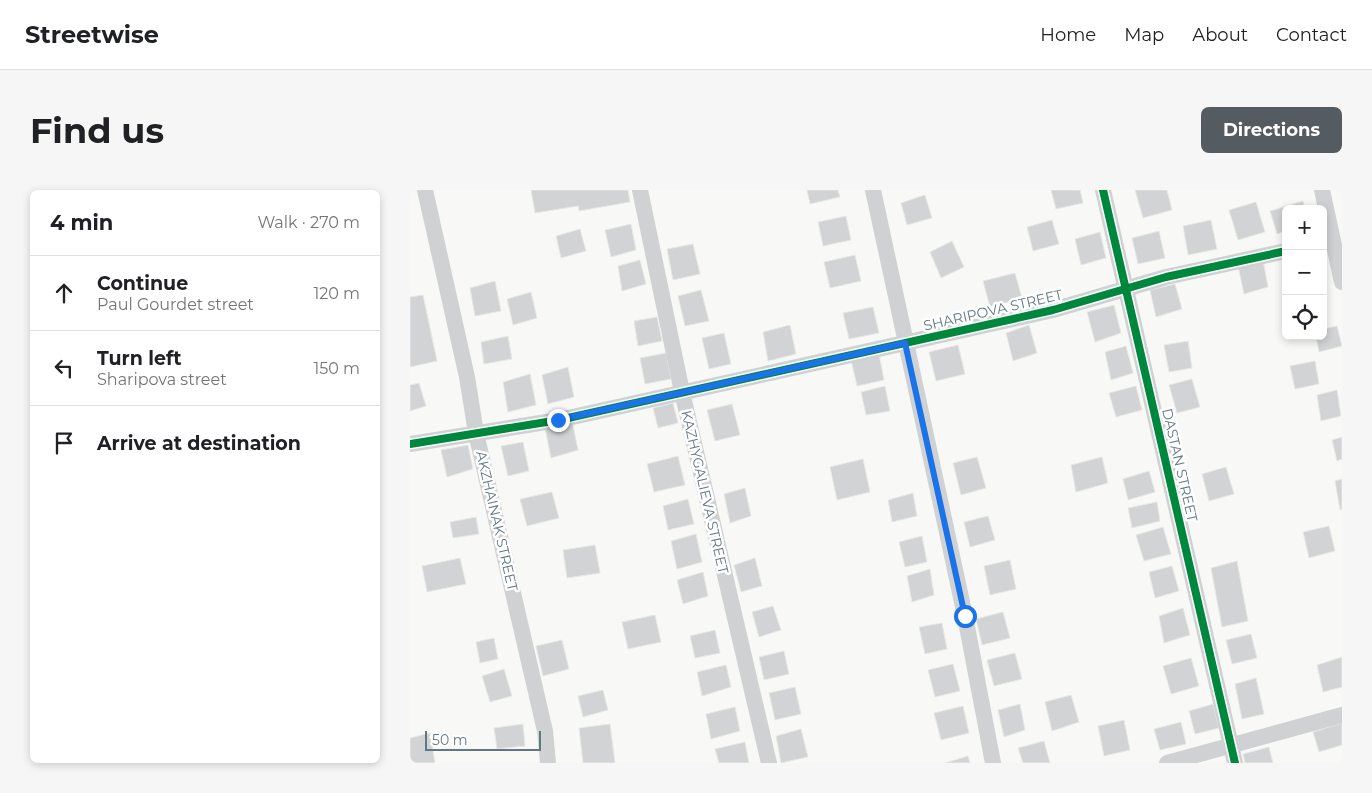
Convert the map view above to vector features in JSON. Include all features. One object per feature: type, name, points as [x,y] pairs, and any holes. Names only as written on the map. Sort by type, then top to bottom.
[{"type":"street","name":"AKZHAINAK STREET","points":[[425,190],[467,377],[476,433],[545,731],[548,763]]},
{"type":"street","name":"KAZHYGALIEVA STREET","points":[[640,190],[682,392],[769,763]]},
{"type":"street","points":[[873,190],[965,616],[993,763]]},
{"type":"street","name":"DASTAN STREET","points":[[1103,190],[1235,763]]},
{"type":"street","points":[[1322,190],[1342,282]]},
{"type":"street","name":"SHARIPOVA STREET","points":[[410,444],[558,420],[1053,310],[1166,277],[1282,252]]},
{"type":"street","points":[[1167,763],[1342,715]]},
{"type":"building","points":[[531,190],[628,190],[630,202],[579,211],[578,206],[535,213]]},
{"type":"building","points":[[807,190],[838,190],[840,197],[810,204]]},
{"type":"building","points":[[1051,190],[1080,190],[1083,203],[1056,209]]},
{"type":"building","points":[[1135,190],[1167,190],[1172,210],[1143,218]]},
{"type":"building","points":[[925,195],[932,218],[907,225],[901,203]]},
{"type":"building","points":[[1303,201],[1304,205],[1290,205]]},
{"type":"building","points":[[1256,202],[1265,232],[1238,240],[1229,210]]},
{"type":"building","points":[[1282,207],[1282,232],[1277,234],[1270,211]]},
{"type":"building","points":[[846,216],[851,240],[823,246],[818,222]]},
{"type":"building","points":[[1052,220],[1059,244],[1033,251],[1027,227]]},
{"type":"building","points":[[1211,220],[1217,249],[1188,255],[1183,226]]},
{"type":"building","points":[[631,224],[636,250],[611,257],[605,230]]},
{"type":"building","points":[[580,229],[586,251],[561,258],[556,236]]},
{"type":"building","points":[[1159,231],[1165,258],[1138,264],[1132,238]]},
{"type":"building","points":[[1100,232],[1106,258],[1081,265],[1075,239]]},
{"type":"building","points":[[952,241],[964,267],[941,278],[930,252]]},
{"type":"building","points":[[693,244],[700,274],[673,280],[667,249]]},
{"type":"building","points":[[855,255],[861,281],[830,288],[824,262]]},
{"type":"building","points":[[640,260],[646,284],[622,291],[618,266]]},
{"type":"building","points":[[1263,260],[1268,287],[1244,294],[1238,266]]},
{"type":"building","points":[[1015,273],[1022,298],[990,307],[983,281]]},
{"type":"building","points":[[495,281],[501,311],[475,316],[470,288]]},
{"type":"building","points":[[1175,284],[1182,309],[1156,317],[1150,290]]},
{"type":"building","points":[[701,290],[709,321],[685,326],[678,296]]},
{"type":"building","points":[[531,292],[537,318],[513,325],[507,299]]},
{"type":"building","points":[[423,295],[437,361],[410,367],[410,297]]},
{"type":"building","points":[[1114,305],[1121,333],[1095,342],[1087,312]]},
{"type":"building","points":[[873,307],[879,333],[849,339],[843,313]]},
{"type":"building","points":[[657,317],[662,341],[638,346],[634,321]]},
{"type":"building","points":[[790,325],[796,354],[768,361],[763,332]]},
{"type":"building","points":[[1029,325],[1037,353],[1013,361],[1006,333]]},
{"type":"building","points":[[1337,326],[1342,346],[1319,352],[1317,340],[1327,340],[1327,328]]},
{"type":"building","points":[[724,333],[731,364],[709,369],[702,338]]},
{"type":"building","points":[[508,336],[512,359],[484,364],[481,342]]},
{"type":"building","points":[[1188,341],[1192,368],[1169,372],[1164,345]]},
{"type":"building","points":[[958,345],[965,374],[936,381],[929,352]]},
{"type":"building","points":[[1126,346],[1133,373],[1111,380],[1105,352]]},
{"type":"building","points":[[666,353],[671,379],[645,384],[640,358]]},
{"type":"building","points":[[879,354],[884,380],[857,386],[851,360]]},
{"type":"building","points":[[1315,361],[1319,384],[1295,389],[1290,366]]},
{"type":"building","points":[[568,367],[574,397],[548,404],[542,375]]},
{"type":"building","points":[[530,374],[536,405],[508,412],[503,382]]},
{"type":"building","points":[[1192,379],[1200,407],[1177,413],[1169,385]]},
{"type":"building","points":[[419,383],[426,406],[410,411],[410,385]]},
{"type":"building","points":[[885,386],[890,411],[866,415],[861,392]]},
{"type":"building","points":[[1136,386],[1142,410],[1116,417],[1109,393]]},
{"type":"building","points":[[1337,390],[1341,416],[1321,421],[1317,395]]},
{"type":"building","points":[[673,403],[678,423],[658,428],[653,408]]},
{"type":"building","points":[[732,404],[740,435],[715,441],[707,410]]},
{"type":"building","points":[[572,421],[578,450],[551,458],[545,428]]},
{"type":"building","points":[[1342,437],[1342,459],[1337,461],[1332,440]]},
{"type":"building","points":[[523,442],[529,471],[508,476],[501,446]]},
{"type":"building","points":[[468,445],[473,469],[447,477],[441,450]]},
{"type":"building","points":[[678,456],[685,485],[654,492],[647,464]]},
{"type":"building","points":[[977,457],[986,488],[961,495],[953,463]]},
{"type":"building","points":[[1102,457],[1108,483],[1076,492],[1071,465]]},
{"type":"building","points":[[863,459],[870,492],[837,500],[830,467]]},
{"type":"building","points":[[1226,467],[1234,494],[1209,501],[1202,474]]},
{"type":"building","points":[[1149,471],[1155,492],[1128,500],[1123,479]]},
{"type":"building","points":[[1342,479],[1342,509],[1340,510],[1335,481]]},
{"type":"building","points":[[745,488],[751,516],[730,523],[724,494]]},
{"type":"building","points":[[552,492],[559,518],[527,526],[520,499]]},
{"type":"building","points":[[913,493],[917,516],[892,522],[888,500]]},
{"type":"building","points":[[688,499],[694,524],[668,530],[663,506]]},
{"type":"building","points":[[1157,502],[1160,521],[1132,528],[1128,508]]},
{"type":"building","points":[[988,516],[995,540],[970,547],[964,522]]},
{"type":"building","points":[[476,517],[479,534],[453,538],[450,522]]},
{"type":"building","points":[[1329,526],[1335,551],[1309,558],[1303,532]]},
{"type":"building","points":[[1163,527],[1171,554],[1144,561],[1136,535]]},
{"type":"building","points":[[696,534],[702,562],[677,569],[671,541]]},
{"type":"building","points":[[922,536],[927,562],[905,567],[899,542]]},
{"type":"building","points":[[595,545],[600,573],[567,578],[563,550]]},
{"type":"building","points":[[460,558],[466,584],[427,592],[422,566]]},
{"type":"building","points":[[755,558],[762,586],[741,592],[734,565]]},
{"type":"building","points":[[1010,560],[1016,589],[990,595],[984,566]]},
{"type":"building","points":[[1237,561],[1248,621],[1222,627],[1211,568]]},
{"type":"building","points":[[1172,566],[1179,591],[1155,598],[1149,572]]},
{"type":"building","points":[[930,569],[934,595],[912,602],[907,576]]},
{"type":"building","points":[[703,572],[708,596],[683,604],[677,580]]},
{"type":"building","points":[[773,606],[781,630],[759,637],[752,612]]},
{"type":"building","points":[[1183,608],[1190,635],[1164,643],[1159,616]]},
{"type":"building","points":[[1003,612],[1010,638],[982,645],[976,619]]},
{"type":"building","points":[[655,615],[661,642],[628,649],[622,622]]},
{"type":"building","points":[[942,623],[947,649],[925,654],[919,627]]},
{"type":"building","points":[[715,630],[720,653],[695,658],[690,636]]},
{"type":"building","points":[[1251,634],[1257,658],[1232,664],[1226,640]]},
{"type":"building","points":[[494,638],[498,659],[480,663],[476,642]]},
{"type":"building","points":[[562,640],[569,669],[543,676],[536,646]]},
{"type":"building","points":[[784,651],[789,674],[764,680],[759,657]]},
{"type":"building","points":[[1015,653],[1022,679],[994,686],[987,660]]},
{"type":"building","points":[[1342,657],[1342,687],[1323,692],[1317,665]]},
{"type":"building","points":[[1191,658],[1199,686],[1171,694],[1163,666]]},
{"type":"building","points":[[953,664],[960,691],[935,697],[928,670]]},
{"type":"building","points":[[726,665],[731,687],[702,696],[697,672]]},
{"type":"building","points":[[504,669],[512,696],[490,702],[482,676]]},
{"type":"building","points":[[1256,678],[1264,714],[1242,719],[1235,684]]},
{"type":"building","points":[[795,687],[801,714],[775,720],[769,693]]},
{"type":"building","points":[[603,690],[608,710],[583,717],[578,696]]},
{"type":"building","points":[[1071,695],[1079,722],[1052,731],[1045,702]]},
{"type":"building","points":[[1020,704],[1025,730],[1004,737],[998,710]]},
{"type":"building","points":[[1213,704],[1219,728],[1195,734],[1189,711]]},
{"type":"building","points":[[963,706],[969,733],[941,740],[934,713]]},
{"type":"building","points":[[735,707],[740,731],[711,739],[706,714]]},
{"type":"building","points":[[1124,720],[1130,750],[1104,756],[1098,726]]},
{"type":"building","points":[[1181,722],[1186,744],[1160,750],[1154,729]]},
{"type":"building","points":[[1342,723],[1342,745],[1319,752],[1313,732]]},
{"type":"building","points":[[523,724],[525,746],[497,749],[494,728]]},
{"type":"building","points":[[610,724],[615,763],[583,763],[579,728]]},
{"type":"building","points":[[801,729],[808,757],[781,763],[776,736]]},
{"type":"building","points":[[430,733],[435,763],[410,763],[410,738]]},
{"type":"building","points":[[1044,741],[1050,763],[1023,763],[1018,748]]},
{"type":"building","points":[[745,742],[749,763],[719,763],[715,749]]},
{"type":"building","points":[[1269,747],[1273,763],[1245,763],[1243,754]]},
{"type":"building","points":[[968,756],[970,763],[945,763]]},
{"type":"cycle path","points":[[1103,190],[1235,763]]},
{"type":"cycle path","points":[[410,444],[559,420],[1053,310],[1166,277],[1282,252]]},
{"type":"route","points":[[558,420],[905,343],[965,616]]}]
